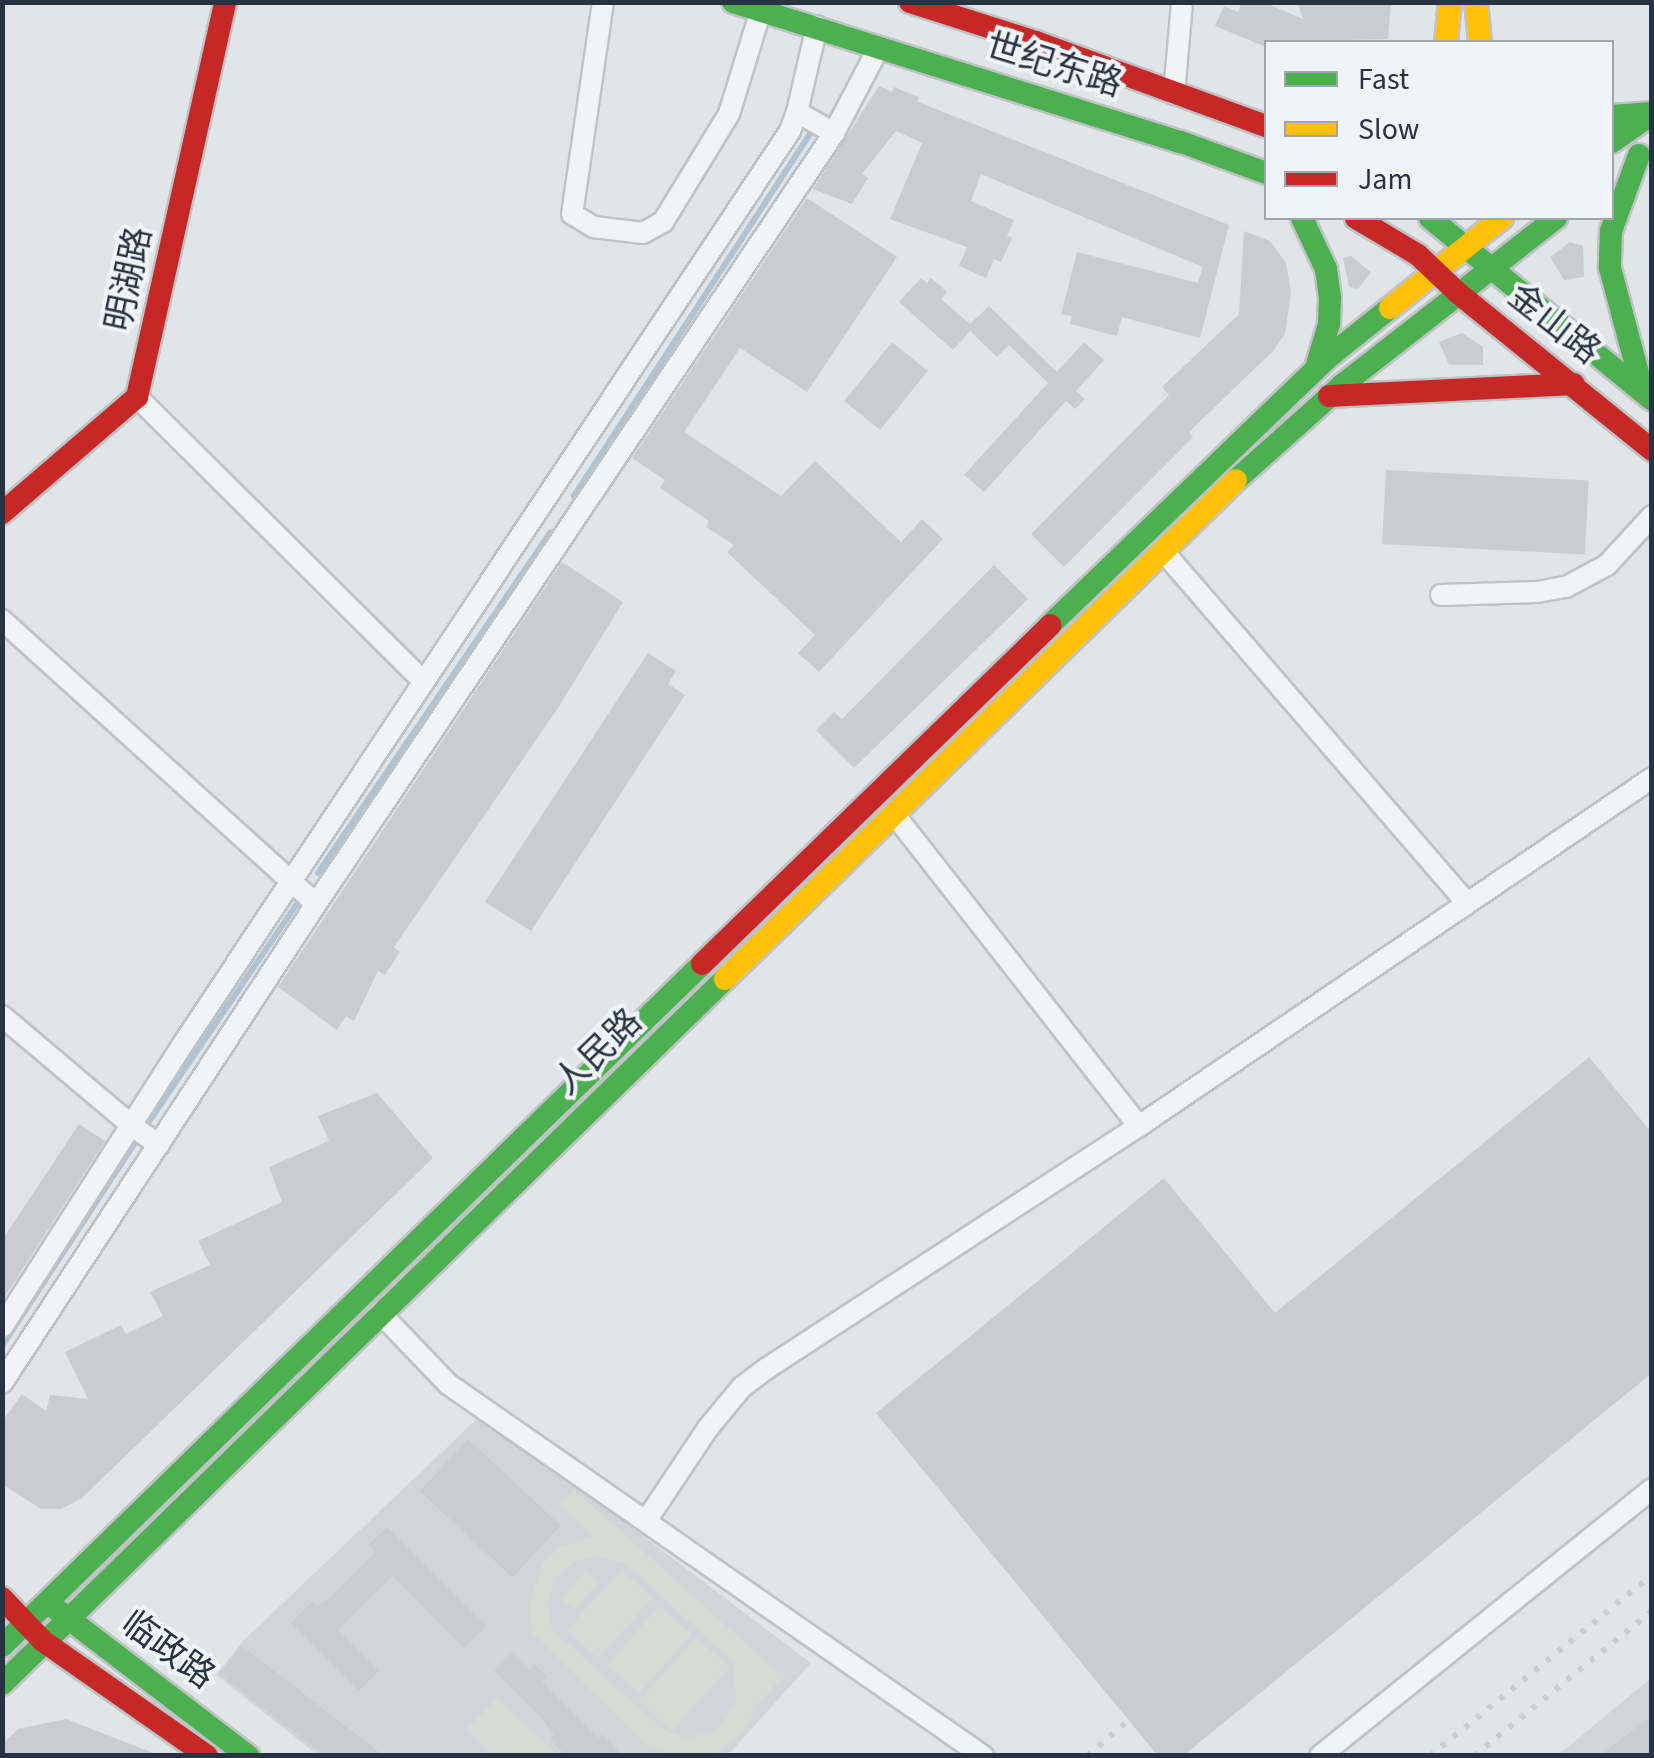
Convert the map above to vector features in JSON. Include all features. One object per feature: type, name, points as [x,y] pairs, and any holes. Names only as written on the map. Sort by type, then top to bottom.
[{"type":"main road","name":"明湖路","points":[[137,397],[225,2]]},
{"type":"main road","name":"世纪东路","points":[[734,2],[1181,142],[1264,172]]},
{"type":"main road","name":"世纪东路","points":[[910,2],[1036,42],[1264,125]]},
{"type":"main road","points":[[1446,40],[1450,2]]},
{"type":"main road","points":[[1476,2],[1480,40]]},
{"type":"main road","points":[[1614,116],[1652,114]]},
{"type":"main road","points":[[1614,125],[1652,114]]},
{"type":"main road","points":[[1614,141],[1652,114]]},
{"type":"main road","points":[[1614,174],[1645,150]]},
{"type":"main road","points":[[1645,150],[1610,231],[1612,283],[1647,396]]},
{"type":"main road","points":[[1303,220],[1326,269],[1330,297],[1329,324],[1316,368]]},
{"type":"main road","name":"金山路","points":[[1360,220],[1387,233],[1436,269],[1458,293],[1652,450]]},
{"type":"main road","name":"金山路","points":[[1433,220],[1647,396]]},
{"type":"main road","name":"人民路","points":[[2,1646],[1316,368],[1465,243],[1499,220]]},
{"type":"main road","name":"人民路","points":[[2,1684],[65,1618],[1244,472],[1330,396],[1553,220]]},
{"type":"main road","points":[[1330,396],[1574,384]]},
{"type":"main road","points":[[2,513],[137,397]]},
{"type":"main road","name":"临政路","points":[[2,1598],[43,1641],[207,1756]]},
{"type":"main road","name":"临政路","points":[[46,1600],[248,1756]]},
{"type":"street","points":[[602,2],[572,214],[594,226],[643,233],[662,222],[729,114],[760,10]]},
{"type":"street","points":[[1174,94],[1182,2]]},
{"type":"street","points":[[2,1327],[292,881],[790,132],[816,26]]},
{"type":"street","points":[[2,1383],[316,904],[834,132],[880,47]]},
{"type":"street","points":[[797,112],[834,132]]},
{"type":"street","points":[[1628,342],[1652,362]]},
{"type":"street","points":[[137,397],[424,682]]},
{"type":"street","points":[[548,500],[576,520]]},
{"type":"street","points":[[1441,595],[1537,592],[1566,587],[1607,565],[1652,516]]},
{"type":"street","points":[[1164,551],[1468,903]]},
{"type":"street","points":[[2,620],[316,904]]},
{"type":"street","points":[[646,1522],[708,1428],[742,1388],[1652,778]]},
{"type":"street","points":[[894,814],[1138,1126]]},
{"type":"street","points":[[2,1016],[132,1126],[159,1144]]},
{"type":"street","points":[[380,1312],[448,1384],[983,1756]]},
{"type":"street","points":[[1320,1756],[1652,1489]]},
{"type":"shaded area","points":[[482,1414],[811,1663],[727,1756],[318,1755],[216,1675],[243,1641]]},
{"type":"shaded area","points":[[574,1489],[783,1677],[758,1703],[744,1732],[718,1752],[672,1755],[645,1744],[532,1632],[529,1603],[543,1563],[560,1547],[593,1537],[559,1504]],"holes":[[[593,1556],[625,1563],[733,1661],[736,1699],[724,1722],[712,1732],[688,1738],[665,1731],[551,1629],[548,1602],[556,1578],[573,1563]]]},
{"type":"shaded area","points":[[586,1570],[599,1581],[575,1610],[562,1599]]},
{"type":"shaded area","points":[[621,1570],[652,1598],[598,1658],[567,1630]]},
{"type":"shaded area","points":[[659,1606],[691,1634],[640,1694],[607,1666]]},
{"type":"shaded area","points":[[696,1637],[729,1667],[672,1731],[638,1701]]},
{"type":"shaded area","points":[[1651,1678],[1651,1755],[1558,1755]]},
{"type":"shaded area","points":[[498,1698],[556,1754],[493,1755],[466,1730]]},
{"type":"building","points":[[1242,2],[1263,2],[1303,19],[1297,2],[1391,2],[1388,39],[1264,40],[1264,46],[1215,26],[1224,6],[1238,12]]},
{"type":"building","points":[[879,86],[892,92],[894,87],[919,97],[918,102],[1229,225],[1200,338],[1122,317],[1117,336],[1070,324],[1072,316],[1061,314],[1077,252],[1198,283],[1203,267],[981,174],[971,201],[1014,220],[1007,236],[1012,238],[1001,262],[994,259],[986,278],[959,266],[967,247],[890,219],[922,143],[896,131],[862,174],[868,178],[852,204],[813,189]]},
{"type":"building","points":[[807,198],[897,257],[807,392],[740,348],[684,432],[781,496],[815,461],[901,542],[922,519],[943,539],[819,672],[798,653],[815,635],[727,552],[734,545],[706,527],[709,521],[660,488],[665,480],[632,458]]},
{"type":"building","points":[[1244,231],[1270,241],[1286,263],[1291,293],[1285,334],[1273,351],[1189,432],[1193,437],[1064,567],[1031,534],[1169,395],[1162,387],[1239,314]]},
{"type":"building","points":[[1570,242],[1583,246],[1584,277],[1564,280],[1550,257]]},
{"type":"building","points":[[1351,256],[1371,272],[1358,289],[1349,287],[1343,258]]},
{"type":"building","points":[[921,278],[927,283],[931,278],[947,292],[941,299],[970,324],[989,306],[1057,372],[1084,342],[1104,360],[1076,391],[1085,399],[1075,409],[1066,401],[984,492],[964,475],[1048,383],[1009,345],[997,357],[970,331],[953,350],[899,302]]},
{"type":"building","points":[[1462,333],[1483,347],[1483,365],[1449,365],[1439,342]]},
{"type":"building","points":[[892,342],[928,371],[880,430],[844,401]]},
{"type":"building","points":[[1386,470],[1589,481],[1585,555],[1382,544]]},
{"type":"building","points":[[562,562],[623,602],[558,708],[394,947],[400,952],[385,975],[378,971],[354,1021],[346,1016],[337,1030],[278,987]]},
{"type":"building","points":[[994,565],[1028,599],[854,768],[816,730],[834,712],[842,719]]},
{"type":"building","points":[[648,653],[676,671],[668,684],[685,695],[531,931],[485,902]]},
{"type":"building","points":[[1589,1057],[1652,1133],[1652,1373],[1183,1756],[1158,1756],[876,1413],[1164,1178],[1275,1313]]},
{"type":"building","points":[[377,1093],[433,1158],[81,1499],[61,1509],[41,1509],[2,1484],[2,1422],[22,1394],[46,1411],[50,1395],[88,1399],[65,1352],[121,1325],[126,1334],[163,1316],[150,1292],[210,1265],[198,1241],[282,1202],[269,1167],[329,1141],[318,1116]]},
{"type":"building","points":[[79,1124],[105,1141],[2,1301],[2,1240]]},
{"type":"building","points":[[468,1439],[561,1526],[512,1578],[420,1491]]},
{"type":"building","points":[[387,1527],[487,1626],[464,1648],[393,1576],[338,1630],[379,1671],[359,1691],[291,1623],[312,1602],[317,1606],[326,1601],[375,1552],[368,1545]]},
{"type":"building","points":[[241,1645],[384,1756],[325,1756],[219,1674]]},
{"type":"building","points":[[512,1653],[529,1670],[534,1664],[547,1677],[542,1682],[598,1738],[602,1734],[623,1756],[566,1756],[550,1739],[554,1734],[544,1721],[494,1671]]},
{"type":"building","points":[[1652,1715],[1652,1756],[1600,1756]]},
{"type":"building","points":[[66,1719],[156,1756],[2,1756],[2,1745],[18,1729]]},
{"type":"waterway","points":[[574,496],[812,131]]},
{"type":"waterway","points":[[318,873],[550,533]]},
{"type":"waterway","points":[[150,1120],[299,901]]},
{"type":"waterway","points":[[2,1346],[139,1137]]},
{"type":"railway","points":[[1087,1756],[1400,1488],[1652,1284]]},
{"type":"railway","points":[[1430,1756],[1652,1575]]},
{"type":"railway","points":[[1474,1756],[1652,1611]]},
{"type":"traffic: fast","points":[[733,2],[1181,142],[1264,172]]},
{"type":"traffic: fast","points":[[1614,116],[1652,113]]},
{"type":"traffic: fast","points":[[1614,141],[1652,114]]},
{"type":"traffic: fast","points":[[1639,155],[1611,231],[1610,268],[1643,392]]},
{"type":"traffic: fast","points":[[1303,220],[1326,269],[1330,297],[1329,324],[1316,368]]},
{"type":"traffic: fast","points":[[1432,220],[1652,400]]},
{"type":"traffic: fast","points":[[1236,480],[1341,386],[1553,220]]},
{"type":"traffic: fast","points":[[1050,625],[1325,360],[1390,308]]},
{"type":"traffic: fast","points":[[2,1646],[702,964]]},
{"type":"traffic: fast","points":[[2,1684],[725,979]]},
{"type":"traffic: fast","points":[[52,1606],[248,1756]]},
{"type":"traffic: slow","points":[[1446,40],[1450,2]]},
{"type":"traffic: slow","points":[[1476,2],[1480,40]]},
{"type":"traffic: slow","points":[[1390,308],[1500,220]]},
{"type":"traffic: slow","points":[[725,979],[1236,480]]},
{"type":"traffic: jam","points":[[2,513],[137,397],[225,2]]},
{"type":"traffic: jam","points":[[910,2],[1036,42],[1264,125]]},
{"type":"traffic: jam","points":[[1359,220],[1418,255],[1458,293],[1652,450]]},
{"type":"traffic: jam","points":[[1329,396],[1574,384]]},
{"type":"traffic: jam","points":[[702,964],[1050,625]]},
{"type":"traffic: jam","points":[[2,1598],[43,1641],[207,1756]]}]
